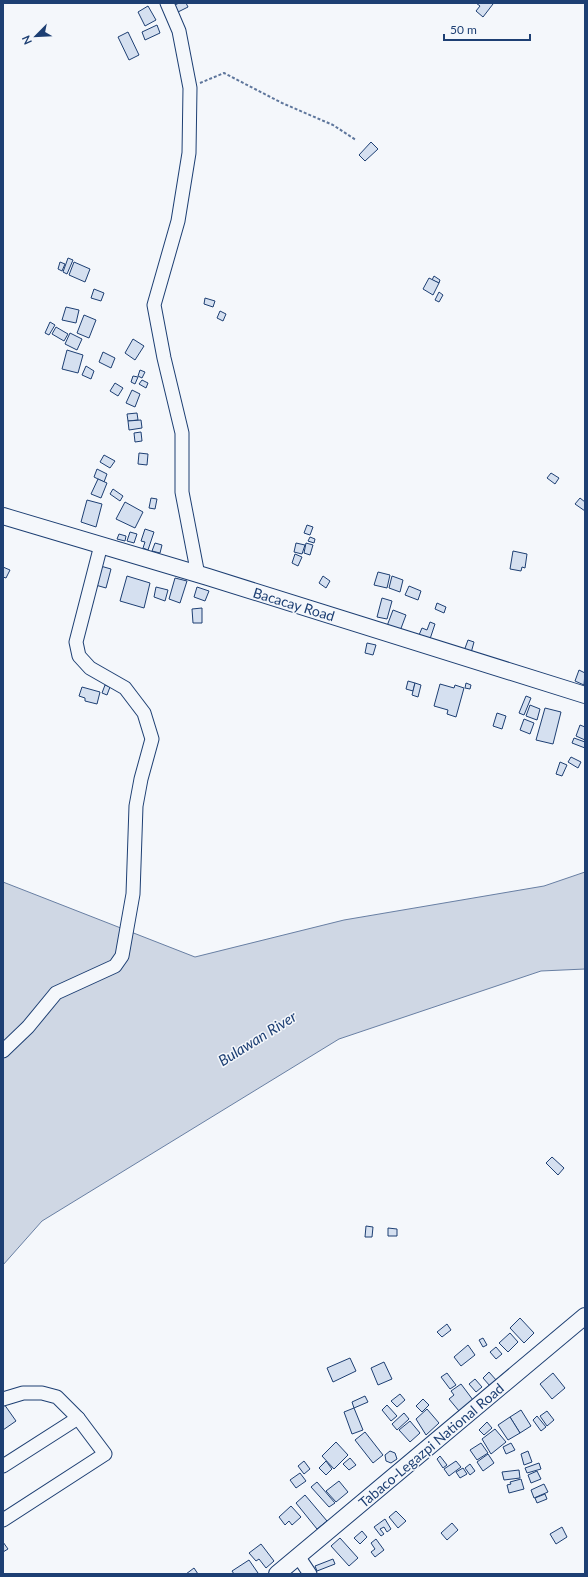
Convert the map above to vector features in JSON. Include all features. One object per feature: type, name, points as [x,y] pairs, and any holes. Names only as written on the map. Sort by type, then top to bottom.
[{"type":"main road","name":"Bacacay Road","points":[[3,516],[585,695]]},
{"type":"main road","name":"Tabaco-Legazpi National Road","points":[[277,1574],[585,1316]]},
{"type":"street","points":[[167,3],[179,31],[190,88],[190,152],[178,221],[154,305],[164,358],[182,433],[182,492],[198,575]]},
{"type":"street","points":[[3,1051],[28,1027],[56,993],[114,966],[122,956],[133,894],[136,806],[141,779],[152,739],[144,713],[125,688],[90,668],[79,656],[76,642],[101,545]]},
{"type":"street","points":[[3,1399],[23,1393],[42,1393],[57,1398],[78,1418],[105,1454],[3,1520]]},
{"type":"street","points":[[3,1466],[78,1418]]},
{"type":"street","points":[[298,1556],[310,1574]]},
{"type":"path","points":[[190,88],[224,73],[282,103],[333,125],[356,140]]},
{"type":"water","name":"Bulawan River","points":[[585,872],[585,969],[541,971],[339,1039],[42,1221],[3,1265],[3,882],[195,957],[344,920],[544,886]]},
{"type":"building","points":[[179,3],[186,3],[188,7],[178,12],[175,5]]},
{"type":"building","points":[[476,3],[493,4],[483,17],[476,11],[480,6]]},
{"type":"building","points":[[148,6],[156,20],[145,26],[138,12]]},
{"type":"building","points":[[157,25],[160,33],[145,40],[142,32]]},
{"type":"building","points":[[128,32],[139,55],[129,60],[118,37]]},
{"type":"building","points":[[371,142],[378,149],[365,161],[359,155]]},
{"type":"building","points":[[68,258],[73,260],[67,274],[63,272]]},
{"type":"building","points":[[60,262],[65,264],[62,271],[58,269]]},
{"type":"building","points":[[74,262],[90,269],[85,282],[69,275]]},
{"type":"building","points":[[434,276],[440,280],[439,283],[432,280]]},
{"type":"building","points":[[429,278],[439,283],[433,295],[423,289]]},
{"type":"building","points":[[94,289],[104,293],[101,301],[91,298]]},
{"type":"building","points":[[439,292],[443,295],[439,302],[435,300]]},
{"type":"building","points":[[205,298],[215,301],[213,307],[204,304]]},
{"type":"building","points":[[66,307],[79,310],[76,323],[62,320]]},
{"type":"building","points":[[220,311],[226,314],[223,321],[217,318]]},
{"type":"building","points":[[84,315],[96,320],[89,338],[77,333]]},
{"type":"building","points":[[50,322],[55,325],[49,335],[45,333]]},
{"type":"building","points":[[56,327],[68,334],[64,341],[52,334]]},
{"type":"building","points":[[70,333],[82,339],[77,350],[65,344]]},
{"type":"building","points":[[133,339],[144,346],[135,360],[125,353]]},
{"type":"building","points":[[67,350],[83,355],[78,373],[62,369]]},
{"type":"building","points":[[103,352],[115,358],[111,368],[99,362]]},
{"type":"building","points":[[86,366],[94,371],[91,379],[82,375]]},
{"type":"building","points":[[140,370],[145,372],[142,378],[138,376]]},
{"type":"building","points":[[133,376],[138,377],[135,384],[131,382]]},
{"type":"building","points":[[142,380],[148,383],[146,388],[139,384]]},
{"type":"building","points":[[115,383],[123,388],[118,396],[110,391]]},
{"type":"building","points":[[132,390],[140,394],[135,407],[126,403]]},
{"type":"building","points":[[137,413],[138,420],[128,421],[127,414]]},
{"type":"building","points":[[141,420],[142,428],[129,430],[128,421]]},
{"type":"building","points":[[141,432],[142,441],[135,442],[134,433]]},
{"type":"building","points":[[139,453],[148,454],[147,465],[138,464]]},
{"type":"building","points":[[104,455],[115,461],[110,468],[100,462]]},
{"type":"building","points":[[97,469],[107,474],[104,482],[94,477]]},
{"type":"building","points":[[551,473],[559,478],[555,484],[547,478]]},
{"type":"building","points":[[98,479],[107,483],[101,498],[91,494]]},
{"type":"building","points":[[113,489],[123,496],[120,501],[110,494]]},
{"type":"building","points":[[151,498],[157,499],[155,509],[149,508]]},
{"type":"building","points":[[580,498],[585,502],[585,511],[575,504]]},
{"type":"building","points":[[87,500],[102,504],[96,527],[81,522]]},
{"type":"building","points":[[125,502],[143,512],[135,528],[116,519]]},
{"type":"building","points":[[307,525],[313,527],[310,535],[304,533]]},
{"type":"building","points":[[145,529],[154,532],[148,550],[143,548],[145,542],[141,541]]},
{"type":"building","points":[[130,532],[137,534],[134,543],[127,541]]},
{"type":"building","points":[[119,534],[126,536],[125,541],[117,539]]},
{"type":"building","points":[[310,537],[315,539],[314,543],[308,541]]},
{"type":"building","points":[[155,543],[162,545],[160,553],[152,551]]},
{"type":"building","points":[[296,543],[305,545],[302,554],[294,552]]},
{"type":"building","points":[[306,543],[313,545],[310,555],[304,553]]},
{"type":"building","points":[[513,551],[527,554],[525,568],[522,567],[521,571],[510,569]]},
{"type":"building","points":[[295,554],[302,557],[298,566],[292,563]]},
{"type":"building","points":[[97,565],[111,569],[106,588],[92,584]]},
{"type":"building","points":[[3,567],[10,570],[6,578],[3,577]]},
{"type":"building","points":[[378,572],[390,575],[387,588],[374,585]]},
{"type":"building","points":[[127,576],[150,583],[144,608],[120,601]]},
{"type":"building","points":[[323,576],[330,581],[326,588],[319,583]]},
{"type":"building","points":[[392,576],[403,580],[400,592],[389,588]]},
{"type":"building","points":[[175,578],[187,581],[180,603],[169,599]]},
{"type":"building","points":[[409,586],[421,591],[418,600],[405,595]]},
{"type":"building","points":[[156,587],[168,590],[165,601],[154,597]]},
{"type":"building","points":[[197,587],[209,591],[205,601],[194,597]]},
{"type":"building","points":[[382,598],[392,601],[387,619],[377,617]]},
{"type":"building","points":[[437,603],[446,607],[444,613],[435,609]]},
{"type":"building","points":[[202,608],[202,623],[193,623],[192,609]]},
{"type":"building","points":[[393,610],[406,615],[400,631],[387,626]]},
{"type":"building","points":[[430,622],[435,624],[430,639],[419,635],[422,628],[427,630]]},
{"type":"building","points":[[468,640],[474,642],[471,653],[464,651]]},
{"type":"building","points":[[367,643],[376,645],[373,655],[365,653]]},
{"type":"building","points":[[579,670],[585,673],[584,685],[575,681]]},
{"type":"building","points":[[408,681],[415,683],[413,691],[406,689]]},
{"type":"building","points":[[415,683],[421,685],[418,697],[412,695]]},
{"type":"building","points":[[466,683],[471,685],[470,689],[465,688]]},
{"type":"building","points":[[440,684],[454,688],[455,685],[464,688],[456,717],[447,714],[448,710],[434,706]]},
{"type":"building","points":[[105,685],[110,687],[107,695],[102,693]]},
{"type":"building","points":[[82,687],[100,692],[97,704],[85,701],[85,698],[79,696]]},
{"type":"building","points":[[526,696],[531,698],[524,715],[519,713]]},
{"type":"building","points":[[530,705],[540,709],[537,720],[526,716]]},
{"type":"building","points":[[545,708],[561,712],[553,744],[536,740]]},
{"type":"building","points":[[497,713],[506,716],[502,729],[493,726]]},
{"type":"building","points":[[524,719],[534,723],[530,734],[520,730]]},
{"type":"building","points":[[580,725],[585,727],[585,740],[576,736]]},
{"type":"building","points":[[574,738],[585,742],[585,748],[572,743]]},
{"type":"building","points":[[571,757],[581,762],[578,768],[568,762]]},
{"type":"building","points":[[560,762],[567,765],[562,776],[556,774]]},
{"type":"building","points":[[552,1157],[564,1168],[558,1175],[546,1163]]},
{"type":"building","points":[[366,1226],[373,1227],[372,1237],[365,1237]]},
{"type":"building","points":[[388,1228],[397,1229],[397,1236],[388,1236]]},
{"type":"building","points":[[520,1318],[534,1333],[524,1343],[510,1328]]},
{"type":"building","points":[[447,1324],[451,1330],[442,1337],[437,1332]]},
{"type":"building","points":[[510,1333],[518,1342],[508,1352],[499,1343]]},
{"type":"building","points":[[483,1338],[487,1345],[483,1347],[479,1340]]},
{"type":"building","points":[[468,1345],[475,1355],[461,1366],[454,1357]]},
{"type":"building","points":[[496,1347],[502,1354],[496,1359],[490,1352]]},
{"type":"building","points":[[350,1358],[356,1371],[333,1382],[327,1368]]},
{"type":"building","points":[[384,1362],[392,1379],[378,1385],[371,1368]]},
{"type":"building","points":[[489,1372],[497,1381],[490,1386],[483,1378]]},
{"type":"building","points":[[447,1373],[456,1385],[450,1389],[441,1377]]},
{"type":"building","points":[[553,1373],[565,1388],[552,1399],[540,1384]]},
{"type":"building","points":[[475,1379],[482,1387],[476,1392],[469,1384]]},
{"type":"building","points":[[461,1384],[473,1400],[459,1411],[449,1399],[454,1395],[451,1391]]},
{"type":"building","points":[[400,1394],[405,1400],[397,1407],[391,1401]]},
{"type":"building","points":[[365,1396],[368,1402],[354,1408],[352,1402]]},
{"type":"building","points":[[423,1399],[429,1405],[422,1412],[416,1406]]},
{"type":"building","points":[[3,1404],[16,1421],[3,1430]]},
{"type":"building","points":[[387,1405],[397,1416],[391,1421],[382,1410]]},
{"type":"building","points":[[354,1408],[363,1430],[352,1434],[344,1412]]},
{"type":"building","points":[[427,1409],[439,1423],[426,1435],[416,1419]]},
{"type":"building","points":[[521,1410],[531,1426],[520,1433],[510,1417]]},
{"type":"building","points":[[547,1411],[554,1420],[547,1426],[540,1416]]},
{"type":"building","points":[[404,1413],[409,1419],[397,1430],[392,1424]]},
{"type":"building","points":[[537,1416],[546,1427],[541,1431],[533,1420]]},
{"type":"building","points":[[510,1417],[520,1433],[508,1440],[498,1425]]},
{"type":"building","points":[[410,1421],[420,1433],[410,1442],[399,1430]]},
{"type":"building","points":[[487,1422],[492,1428],[484,1435],[479,1430]]},
{"type":"building","points":[[495,1429],[506,1442],[491,1454],[482,1439]]},
{"type":"building","points":[[365,1432],[383,1455],[373,1463],[355,1440]]},
{"type":"building","points":[[336,1442],[348,1455],[334,1469],[322,1456]]},
{"type":"building","points":[[481,1443],[488,1453],[477,1460],[470,1450]]},
{"type":"building","points":[[511,1443],[515,1450],[506,1454],[503,1447]]},
{"type":"building","points":[[390,1451],[395,1453],[397,1459],[391,1463],[386,1461],[385,1455]]},
{"type":"building","points":[[528,1451],[532,1462],[524,1465],[521,1454]]},
{"type":"building","points":[[488,1454],[494,1463],[483,1471],[477,1462]]},
{"type":"building","points":[[440,1456],[447,1465],[443,1468],[437,1459]]},
{"type":"building","points":[[350,1458],[356,1465],[349,1470],[343,1464]]},
{"type":"building","points":[[304,1461],[310,1469],[304,1474],[298,1466]]},
{"type":"building","points":[[326,1461],[332,1469],[326,1475],[319,1468]]},
{"type":"building","points":[[456,1461],[461,1467],[449,1476],[444,1469]]},
{"type":"building","points":[[539,1463],[541,1469],[527,1473],[525,1468]]},
{"type":"building","points":[[470,1464],[475,1471],[470,1475],[465,1468]]},
{"type":"building","points":[[463,1468],[467,1474],[460,1478],[456,1472]]},
{"type":"building","points":[[519,1470],[520,1478],[504,1480],[502,1472]]},
{"type":"building","points":[[537,1471],[541,1479],[531,1483],[528,1475]]},
{"type":"building","points":[[300,1473],[306,1481],[296,1488],[290,1480]]},
{"type":"building","points":[[521,1479],[524,1489],[509,1493],[507,1485],[511,1484],[510,1482]]},
{"type":"building","points":[[339,1481],[348,1492],[336,1502],[326,1491]]},
{"type":"building","points":[[317,1482],[335,1503],[329,1507],[311,1487]]},
{"type":"building","points":[[544,1484],[548,1492],[534,1498],[531,1490]]},
{"type":"building","points":[[545,1494],[547,1499],[537,1503],[535,1498]]},
{"type":"building","points":[[305,1495],[327,1521],[317,1529],[296,1503]]},
{"type":"building","points":[[291,1506],[301,1517],[292,1525],[289,1521],[285,1525],[279,1517]]},
{"type":"building","points":[[396,1511],[406,1521],[398,1528],[389,1517]]},
{"type":"building","points":[[385,1519],[391,1529],[387,1532],[384,1527],[380,1529],[384,1534],[381,1536],[374,1527]]},
{"type":"building","points":[[452,1523],[458,1530],[447,1540],[441,1533]]},
{"type":"building","points":[[562,1527],[567,1537],[556,1544],[550,1534]]},
{"type":"building","points":[[362,1531],[367,1537],[360,1544],[354,1538]]},
{"type":"building","points":[[340,1538],[358,1558],[349,1566],[331,1546]]},
{"type":"building","points":[[376,1539],[384,1550],[375,1557],[371,1552],[375,1549],[371,1543]]},
{"type":"building","points":[[3,1542],[8,1549],[3,1552]]},
{"type":"building","points":[[261,1544],[274,1561],[266,1568],[259,1559],[256,1561],[249,1553]]},
{"type":"building","points":[[333,1559],[335,1564],[317,1571],[315,1566]]},
{"type":"building","points":[[249,1560],[258,1573],[234,1574],[232,1571]]},
{"type":"building","points":[[194,1568],[198,1574],[186,1574]]}]
